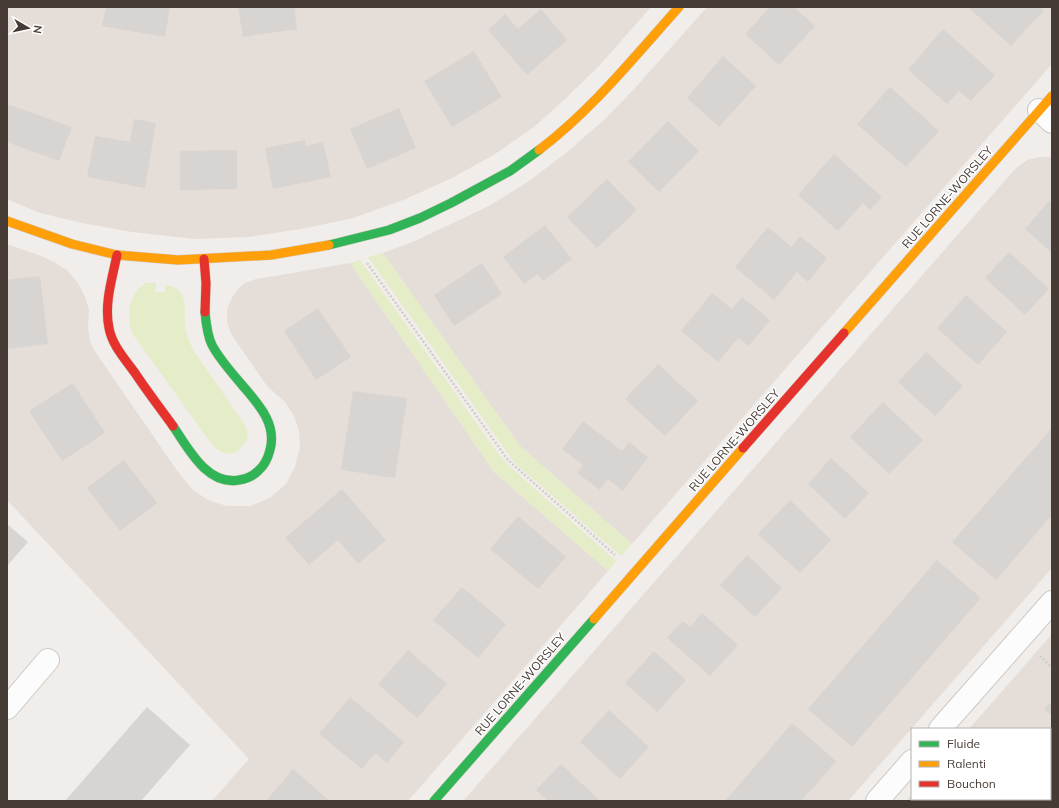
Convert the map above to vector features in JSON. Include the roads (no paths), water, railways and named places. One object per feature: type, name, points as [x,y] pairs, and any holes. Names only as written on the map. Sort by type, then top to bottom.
[{"type":"street","points":[[7,221],[72,244],[117,255],[178,260],[257,256],[326,246],[389,230],[420,218],[451,203],[510,171],[541,148],[596,100],[679,7]]},
{"type":"street","name":"RUE LORNE-WORSLEY","points":[[434,801],[1048,109]]},
{"type":"street","points":[[117,255],[108,298],[107,314],[112,339],[121,354],[198,461],[208,472],[218,479],[228,482],[239,481],[251,477],[262,469],[271,445],[271,432],[268,420],[261,409],[211,342],[206,324],[206,284],[204,259]]},
{"type":"street","points":[[941,728],[1052,602]]},
{"type":"street","points":[[7,708],[48,660]]},
{"type":"street","points":[[877,801],[911,762]]}]
